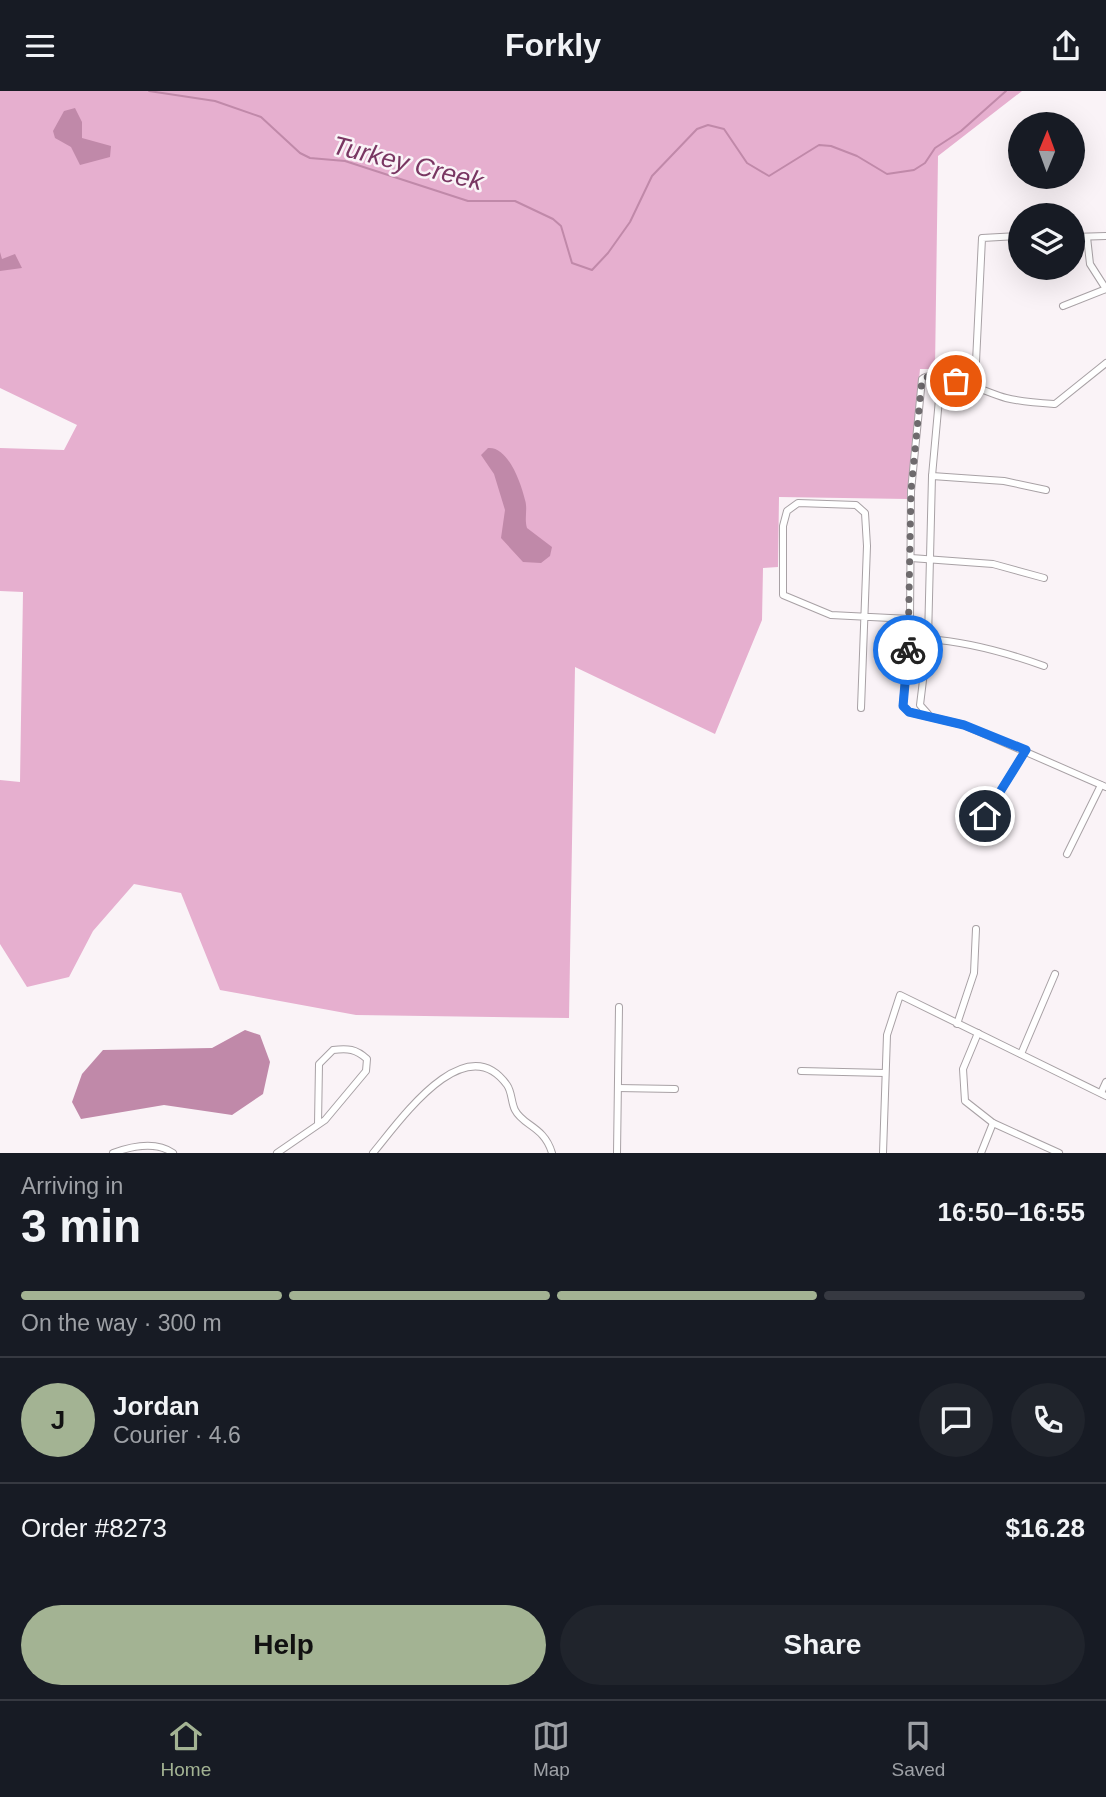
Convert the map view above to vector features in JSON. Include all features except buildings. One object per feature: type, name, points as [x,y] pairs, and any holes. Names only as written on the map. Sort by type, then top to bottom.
[{"type":"street","points":[[1063,306],[1106,289],[1090,264],[1087,237],[1106,236]]},
{"type":"street","points":[[970,385],[976,362],[982,238],[1008,237]]},
{"type":"street","points":[[1067,854],[1103,786],[964,725],[909,712],[903,706],[910,619],[911,491],[922,379],[925,375],[970,385],[1003,398],[1055,404],[1105,366]]},
{"type":"street","points":[[928,715],[920,705],[928,639],[932,477],[942,377]]},
{"type":"street","points":[[932,477],[1003,481],[1046,490]]},
{"type":"street","points":[[861,708],[865,617],[868,523],[865,513],[856,505],[798,503],[787,512],[783,526],[783,595],[831,615],[865,617],[910,619]]},
{"type":"street","points":[[911,558],[993,564],[1044,578]]},
{"type":"street","points":[[928,639],[963,641],[1012,653],[1044,666]]},
{"type":"street","points":[[985,816],[1026,750]]},
{"type":"street","points":[[957,1024],[974,973],[976,929]]},
{"type":"street","points":[[1021,1054],[1055,974]]},
{"type":"street","points":[[883,1153],[887,1035],[900,995],[1103,1094],[1106,1082]]},
{"type":"street","points":[[617,1153],[620,1007]]},
{"type":"street","points":[[978,1033],[963,1069],[965,1101],[976,1114],[1059,1153]]},
{"type":"street","points":[[277,1153],[318,1125],[366,1071],[367,1059],[359,1052],[348,1048],[333,1050],[319,1064],[318,1125]]},
{"type":"street","points":[[373,1153],[418,1098],[455,1070],[474,1064],[486,1067],[507,1085],[515,1111],[543,1132],[552,1153]]},
{"type":"street","points":[[801,1071],[885,1073]]},
{"type":"street","points":[[618,1089],[675,1089]]},
{"type":"street","points":[[981,1153],[993,1123]]},
{"type":"street","points":[[113,1153],[131,1146],[153,1146],[164,1147],[173,1153]]},
{"type":"shaded area","points":[[0,91],[1022,91],[938,156],[935,369],[920,369],[908,499],[779,497],[778,567],[763,568],[762,620],[715,734],[575,667],[569,1018],[356,1015],[220,990],[181,893],[134,884],[93,931],[69,977],[27,987],[0,944],[0,780],[20,782],[23,592],[0,591],[0,448],[64,450],[77,425],[0,388]]},
{"type":"shaded area","points":[[75,108],[82,122],[82,138],[111,146],[110,157],[80,165],[71,147],[55,138],[53,131],[64,111]]},
{"type":"shaded area","points":[[0,252],[2,259],[15,254],[22,268],[0,271]]},
{"type":"shaded area","points":[[488,448],[502,453],[517,476],[526,503],[527,528],[552,547],[550,556],[541,563],[523,562],[501,538],[505,510],[494,474],[481,455]]},
{"type":"shaded area","points":[[245,1030],[260,1035],[270,1062],[263,1094],[232,1115],[164,1105],[81,1119],[72,1102],[82,1074],[103,1050],[212,1048]]},
{"type":"waterway","name":"Turkey Creek","points":[[149,91],[215,101],[261,117],[300,153],[310,158],[345,161],[468,201],[515,201],[553,219],[561,226],[572,263],[592,270],[630,222],[652,176],[697,129],[708,125],[724,129],[747,163],[769,176],[819,145],[831,146],[857,156],[887,174],[914,170],[925,163],[935,148],[961,131],[1006,91]]},
{"type":"way so far","points":[[908,650],[911,491],[922,379],[925,375],[932,375],[956,381]]},
{"type":"route","points":[[908,650],[903,706],[909,712],[964,725],[1026,750],[985,816]]}]
